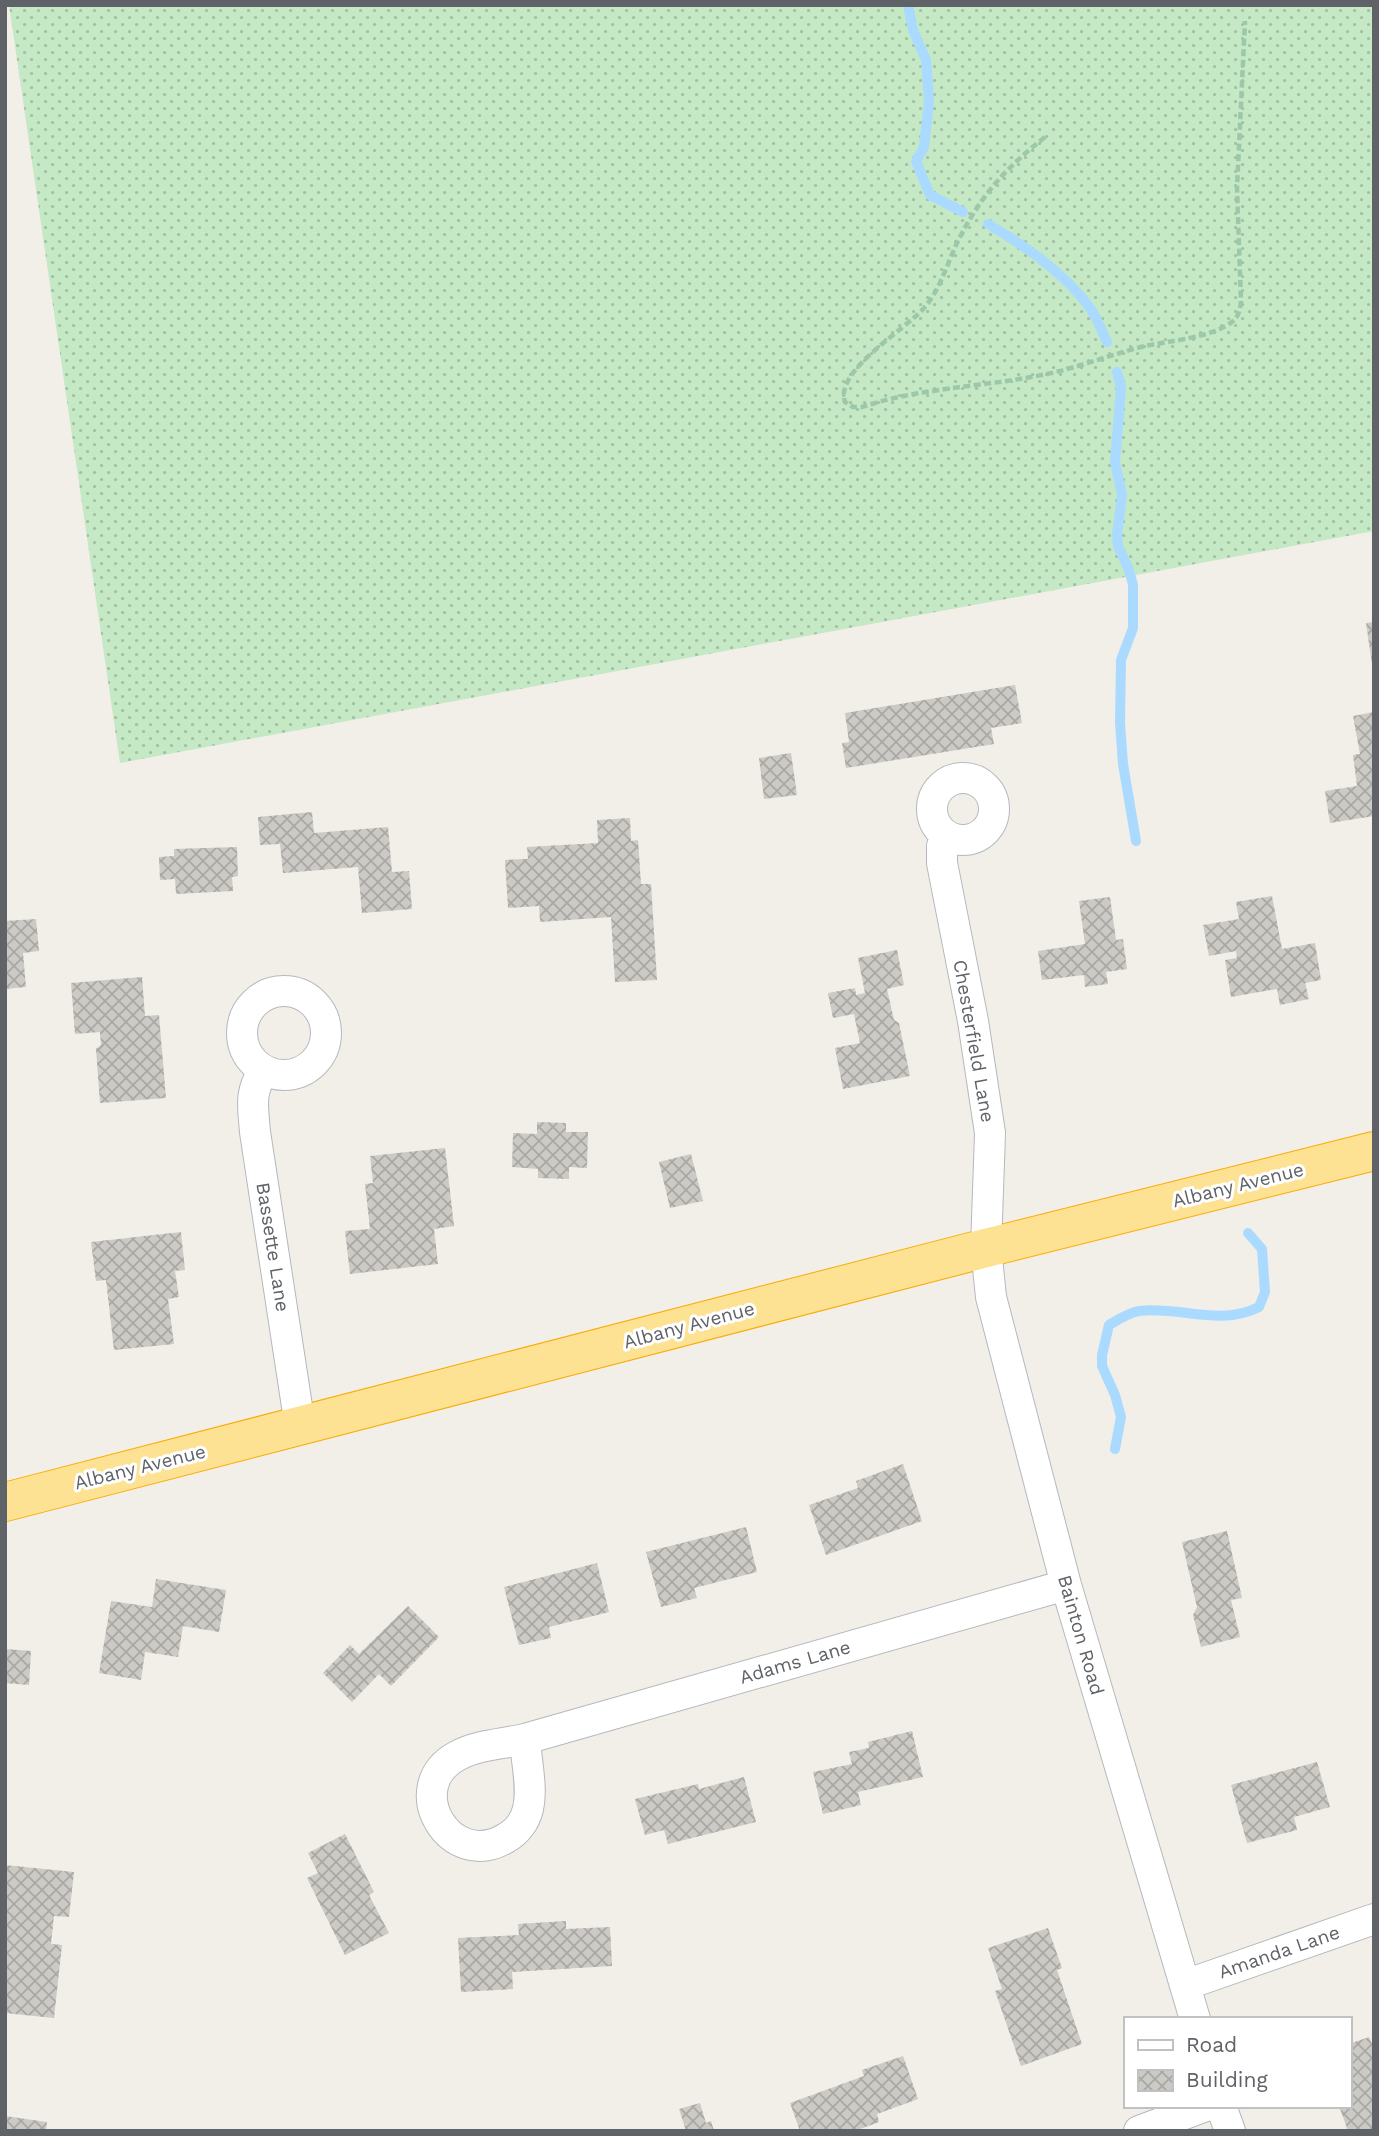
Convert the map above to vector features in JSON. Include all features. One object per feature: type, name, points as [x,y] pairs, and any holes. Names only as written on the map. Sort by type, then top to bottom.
[{"type":"highway","name":"Albany Avenue","points":[[5,1502],[986,1248],[1374,1151]]},
{"type":"street","name":"Chesterfield Lane","points":[[947,836],[942,846],[942,863],[973,1021],[990,1133],[986,1248]]},
{"type":"street","name":"Bassette Lane","points":[[264,1070],[255,1084],[253,1102],[256,1132],[300,1426]]},
{"type":"street","name":"Bainton Road","points":[[986,1248],[991,1297],[1066,1586],[1194,2017]]},
{"type":"street","name":"Adams Lane","points":[[525,1739],[1066,1586]]},
{"type":"street","name":"Amanda Lane","points":[[1185,1985],[1374,1919]]},
{"type":"street","points":[[1139,2131],[1201,2108]]},
{"type":"street","points":[[1222,2108],[1230,2131]]},
{"type":"path","points":[[1045,137],[1015,160],[987,192],[960,237],[933,295],[918,314],[852,372],[843,390],[845,402],[853,407],[862,407],[956,386],[1049,374],[1142,347],[1206,333],[1233,321],[1238,315],[1241,302],[1237,188],[1245,21]]},
{"type":"green space","points":[[9,5],[1374,5],[1374,531],[120,763]]},
{"type":"building","points":[[1374,622],[1374,664],[1372,664],[1366,623]]},
{"type":"building","points":[[1015,685],[1022,723],[991,728],[994,744],[846,768],[842,743],[849,742],[845,713]]},
{"type":"building","points":[[1374,712],[1374,816],[1330,823],[1325,791],[1357,786],[1353,755],[1360,754],[1353,716]]},
{"type":"building","points":[[791,753],[797,795],[764,799],[759,758]]},
{"type":"building","points":[[312,812],[314,833],[388,827],[392,872],[409,871],[412,909],[362,913],[358,867],[283,873],[280,844],[260,845],[258,817]]},
{"type":"building","points":[[630,818],[631,841],[638,840],[641,884],[651,884],[657,980],[615,982],[611,917],[540,922],[539,906],[508,908],[505,860],[528,859],[527,847],[598,843],[597,820]]},
{"type":"building","points":[[237,847],[238,876],[232,877],[233,891],[176,894],[175,879],[160,880],[159,857],[174,856],[174,849]]},
{"type":"building","points":[[1272,896],[1282,949],[1315,943],[1321,980],[1305,983],[1309,999],[1280,1005],[1277,989],[1231,997],[1225,960],[1237,958],[1236,951],[1209,956],[1203,925],[1239,919],[1236,902]]},
{"type":"building","points":[[1110,897],[1116,940],[1123,939],[1127,969],[1106,972],[1108,984],[1085,987],[1084,975],[1042,980],[1038,951],[1085,944],[1079,901]]},
{"type":"building","points":[[36,919],[39,951],[23,953],[26,987],[5,989],[5,921]]},
{"type":"building","points":[[897,950],[904,985],[887,989],[894,1020],[899,1023],[910,1076],[843,1089],[835,1048],[860,1043],[854,1014],[833,1018],[828,993],[855,988],[856,995],[865,993],[858,958]]},
{"type":"building","points":[[142,977],[145,1016],[159,1015],[166,1098],[100,1103],[96,1049],[101,1045],[100,1032],[75,1034],[71,983]]},
{"type":"building","points":[[537,1122],[566,1123],[566,1132],[588,1132],[587,1168],[569,1167],[569,1179],[538,1178],[538,1169],[512,1167],[513,1133],[537,1134]]},
{"type":"building","points":[[445,1148],[454,1226],[434,1229],[438,1264],[350,1274],[345,1231],[370,1229],[365,1184],[373,1183],[370,1156]]},
{"type":"building","points":[[691,1154],[703,1201],[670,1208],[659,1162]]},
{"type":"building","points":[[181,1232],[185,1270],[175,1271],[179,1297],[168,1299],[174,1344],[114,1350],[106,1280],[96,1281],[91,1242]]},
{"type":"building","points":[[903,1464],[922,1521],[826,1555],[809,1505],[858,1488],[856,1481]]},
{"type":"building","points":[[746,1527],[757,1572],[694,1588],[697,1598],[661,1607],[646,1552]]},
{"type":"building","points":[[1227,1531],[1242,1598],[1231,1600],[1240,1637],[1201,1647],[1193,1615],[1197,1607],[1182,1542]]},
{"type":"building","points":[[597,1563],[609,1612],[549,1627],[551,1638],[519,1645],[504,1587]]},
{"type":"building","points":[[156,1579],[226,1590],[219,1632],[183,1626],[178,1657],[145,1652],[141,1680],[99,1673],[111,1601],[152,1607]]},
{"type":"building","points":[[408,1606],[439,1637],[391,1686],[379,1674],[352,1702],[323,1673],[350,1645],[359,1654]]},
{"type":"building","points":[[5,1649],[31,1651],[29,1685],[5,1683]]},
{"type":"building","points":[[912,1731],[923,1777],[858,1792],[861,1805],[823,1814],[813,1772],[852,1764],[849,1752],[869,1748],[868,1742]]},
{"type":"building","points":[[1317,1762],[1330,1807],[1294,1817],[1297,1830],[1247,1843],[1231,1785]]},
{"type":"building","points":[[744,1777],[756,1822],[668,1844],[664,1830],[645,1835],[635,1799],[698,1784],[699,1789]]},
{"type":"building","points":[[345,1834],[374,1892],[369,1895],[389,1933],[345,1955],[307,1878],[318,1873],[308,1853]]},
{"type":"building","points":[[5,1865],[74,1872],[69,1917],[54,1916],[51,1944],[62,1945],[54,2018],[5,2013]]},
{"type":"building","points":[[566,1921],[566,1929],[610,1927],[612,1966],[512,1972],[513,1989],[461,1992],[458,1938],[519,1935],[518,1924]]},
{"type":"building","points":[[1048,1928],[1062,1968],[1057,1970],[1082,2044],[1021,2066],[995,1991],[1002,1989],[988,1948]]},
{"type":"building","points":[[1369,2037],[1374,2048],[1374,2131],[1348,2131],[1340,2108],[1351,2108],[1351,2043]]},
{"type":"building","points":[[903,2056],[918,2099],[877,2114],[879,2122],[855,2131],[800,2131],[790,2103],[864,2076],[862,2070]]},
{"type":"building","points":[[700,2103],[706,2123],[711,2121],[714,2131],[686,2131],[679,2109]]},
{"type":"building","points":[[5,2116],[47,2122],[46,2131],[5,2131]]},
{"type":"waterway","points":[[908,5],[913,30],[926,60],[929,101],[924,147],[916,161],[930,195],[963,212]]},
{"type":"waterway","points":[[988,224],[1030,251],[1069,283],[1093,312],[1107,342]]},
{"type":"waterway","points":[[1117,372],[1121,387],[1115,462],[1122,495],[1117,535],[1118,546],[1133,585],[1133,628],[1121,660],[1120,723],[1123,764],[1136,841]]},
{"type":"waterway","points":[[1115,1449],[1121,1417],[1102,1366],[1109,1325],[1139,1311],[1215,1316],[1244,1313],[1259,1307],[1265,1292],[1262,1249],[1248,1233]]}]
